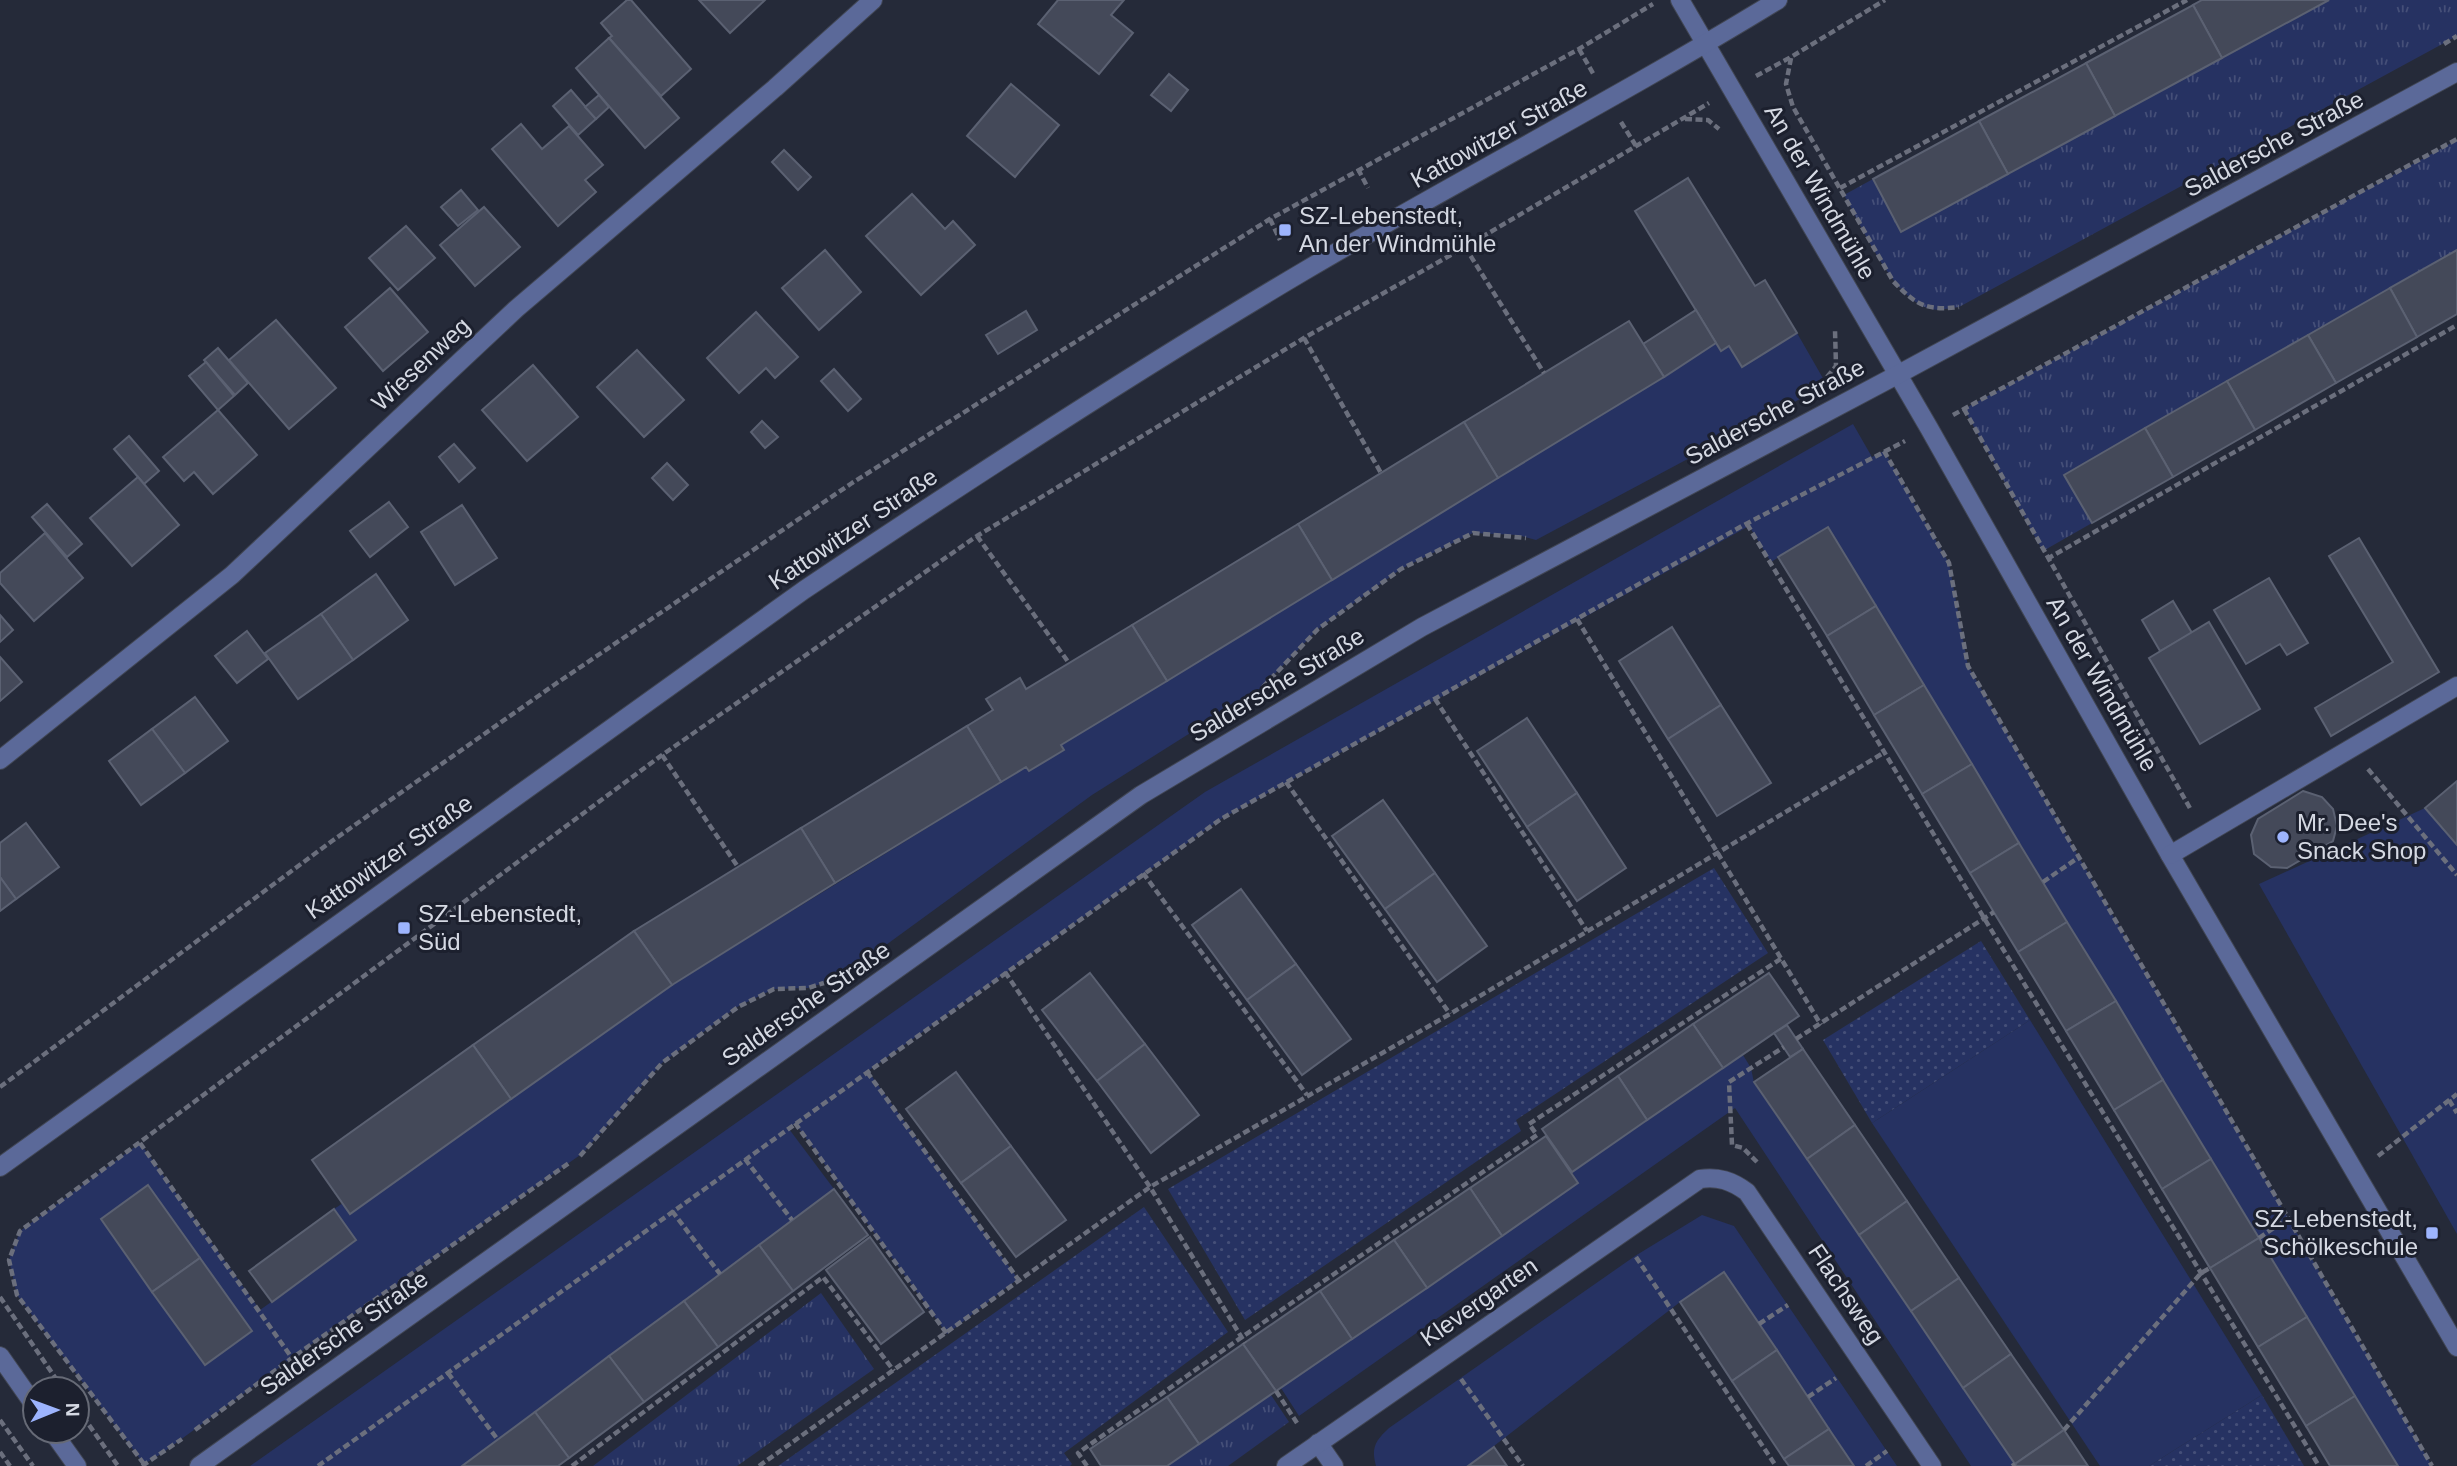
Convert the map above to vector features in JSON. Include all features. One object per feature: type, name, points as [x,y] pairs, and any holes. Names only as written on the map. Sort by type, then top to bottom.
[{"type":"street","name":"Wiesenweg","points":[[0,760],[232,575],[516,309],[775,88],[873,0]]},
{"type":"street","points":[[1680,0],[1706,44]]},
{"type":"street","name":"Kattowitzer Straße","points":[[0,1167],[804,590],[917,514],[1306,270],[1706,44],[1778,0]]},
{"type":"street","name":"An der Windmühle","points":[[1706,44],[1929,428],[2170,855],[2457,1347]]},
{"type":"street","name":"Saldersche Straße","points":[[200,1466],[1141,795],[1422,627],[1898,375],[2457,72]]},
{"type":"street","points":[[2170,855],[2457,686]]},
{"type":"street","name":"Klevergarten","points":[[1286,1466],[1700,1179]]},
{"type":"street","name":"Flachsweg","points":[[1700,1179],[1723,1179],[1747,1192],[1932,1466]]},
{"type":"street","points":[[0,1356],[21,1386]]},
{"type":"street","points":[[1318,1443],[1334,1466]]},
{"type":"street","points":[[62,1445],[77,1466]]},
{"type":"path","points":[[0,1087],[332,841],[565,677],[852,483],[1270,219],[1578,49],[1660,0]]},
{"type":"path","points":[[1885,0],[1791,57],[1786,85],[1793,107],[1893,281],[1908,297],[1931,309],[1959,307]]},
{"type":"path","points":[[1840,188],[2187,0]]},
{"type":"path","points":[[161,1454],[143,1465],[17,1295],[9,1260],[20,1231],[662,755],[977,536],[1304,338],[1684,119]]},
{"type":"path","points":[[318,1466],[1221,819],[1747,524],[1929,428],[2457,139]]},
{"type":"path","points":[[1358,169],[1368,188]]},
{"type":"path","points":[[1270,219],[1280,240]]},
{"type":"path","points":[[1465,247],[1544,373]]},
{"type":"path","points":[[2047,559],[2457,325]]},
{"type":"path","points":[[1824,380],[1836,366],[1837,333]]},
{"type":"path","points":[[1304,338],[1381,473]]},
{"type":"path","points":[[1964,409],[2206,836]]},
{"type":"path","points":[[1884,451],[1950,563],[1968,666],[2432,1466]]},
{"type":"path","points":[[1747,524],[2319,1466]]},
{"type":"path","points":[[977,536],[1069,663]]},
{"type":"path","points":[[1577,619],[1821,1025]]},
{"type":"path","points":[[1435,699],[1587,931]]},
{"type":"path","points":[[2352,750],[2457,875]]},
{"type":"path","points":[[759,1466],[1150,1187],[1450,1014],[1885,752]]},
{"type":"path","points":[[662,755],[738,867]]},
{"type":"path","points":[[1286,782],[1450,1014]]},
{"type":"path","points":[[2043,882],[2079,856]]},
{"type":"path","points":[[1143,873],[1307,1095]]},
{"type":"path","points":[[1796,1039],[1994,912]]},
{"type":"path","points":[[1087,1466],[1078,1453],[1537,1135],[1529,1124],[1782,958]]},
{"type":"path","points":[[1005,972],[1150,1187],[1243,1340]]},
{"type":"path","points":[[1731,1145],[1729,1082],[1784,1047]]},
{"type":"path","points":[[867,1072],[1018,1279]]},
{"type":"path","points":[[2356,1174],[2457,1094]]},
{"type":"path","points":[[2449,1100],[2457,1112]]},
{"type":"path","points":[[795,1123],[947,1334]]},
{"type":"path","points":[[140,1143],[292,1358]]},
{"type":"path","points":[[745,1159],[792,1220]]},
{"type":"path","points":[[672,1211],[720,1274]]},
{"type":"path","points":[[2259,1238],[2288,1218]]},
{"type":"path","points":[[1635,1256],[1776,1466]]},
{"type":"path","points":[[2064,1430],[2201,1273],[2210,1268]]},
{"type":"path","points":[[572,1466],[824,1277],[894,1371]]},
{"type":"path","points":[[0,1297],[53,1375]]},
{"type":"path","points":[[1759,1324],[1788,1305]]},
{"type":"path","points":[[448,1373],[498,1440]]},
{"type":"path","points":[[1460,1378],[1523,1466]]},
{"type":"path","points":[[1808,1397],[1836,1378]]},
{"type":"path","points":[[1276,1391],[1298,1425]]},
{"type":"path","points":[[0,1420],[33,1466]]},
{"type":"path","points":[[91,1428],[118,1466]]},
{"type":"path","points":[[1866,1466],[1887,1451]]},
{"type":"path","points":[[0,1452],[10,1466]]},
{"type":"green space","points":[[2329,0],[2457,0],[2457,36],[1959,307],[1931,309],[1917,303],[1904,292],[1880,261],[1844,195],[1873,179],[1901,232]]},
{"type":"green space","points":[[2457,140],[2457,250],[2065,474],[2092,523],[2043,551],[1964,409]]},
{"type":"green space","points":[[1797,333],[1824,380],[1815,391],[1536,540],[1518,535],[1473,533],[1401,569],[1318,629],[1260,689],[1092,795],[842,977],[808,988],[774,989],[737,1007],[662,1063],[583,1153],[144,1464],[91,1393],[91,1375],[77,1375],[17,1295],[9,1260],[20,1231],[140,1143],[260,1310],[356,1241],[334,1209],[343,1203],[350,1213],[672,985],[1026,767],[1030,771],[1063,750],[1061,745],[1716,343],[1729,346],[1742,367]]},
{"type":"green space","points":[[1853,424],[1872,457],[1884,451],[1949,563],[1968,666],[2432,1466],[2398,1466],[1828,527],[1771,562],[1749,526],[1221,819],[868,1071],[1018,1279],[947,1334],[795,1123],[789,1129],[834,1189],[462,1466],[250,1466],[1205,792]]},
{"type":"green space","points":[[2425,808],[2457,845],[2457,1234],[2259,884]]},
{"type":"green space","points":[[1714,868],[1768,953],[1516,1120],[1521,1131],[1245,1320],[1168,1189]]},
{"type":"green space","points":[[1981,941],[2030,1020],[1872,1123],[1823,1040]]},
{"type":"green space","points":[[2030,1020],[2262,1395],[2149,1466],[2100,1466],[1872,1123]]},
{"type":"green space","points":[[1743,1055],[1751,1068],[1754,1083],[2017,1466],[1971,1466],[1735,1108],[1299,1416],[1281,1388],[1578,1183],[1572,1172]]},
{"type":"green space","points":[[1144,1207],[1228,1332],[1064,1453],[1072,1464],[1070,1466],[778,1466]]},
{"type":"green space","points":[[1702,1215],[1734,1226],[1897,1466],[1854,1466],[1724,1272],[1680,1302],[1468,1466],[1376,1466],[1375,1445],[1389,1428],[1635,1256]]},
{"type":"green space","points":[[821,1293],[874,1369],[737,1466],[593,1466]]},
{"type":"green space","points":[[1271,1395],[1289,1422],[1228,1466],[1167,1466]]},
{"type":"green space","points":[[2262,1395],[2304,1466],[2149,1466]]},
{"type":"building","points":[[627,0],[631,0],[691,69],[661,96],[609,38],[612,36],[601,23]]},
{"type":"building","points":[[699,0],[765,0],[730,33]]},
{"type":"building","points":[[1058,0],[1124,0],[1111,15],[1133,33],[1099,74],[1038,24]]},
{"type":"building","points":[[2202,0],[2329,0],[2222,58],[2193,5]]},
{"type":"building","points":[[2193,5],[2222,58],[2115,116],[2086,63]]},
{"type":"building","points":[[609,38],[679,118],[645,148],[576,68]]},
{"type":"building","points":[[2086,63],[2115,116],[2008,174],[1979,121]]},
{"type":"building","points":[[1169,74],[1188,90],[1171,111],[1151,95]]},
{"type":"building","points":[[1011,84],[1059,125],[1015,177],[967,136]]},
{"type":"building","points":[[571,90],[596,119],[578,135],[553,106]]},
{"type":"building","points":[[599,95],[609,107],[596,119],[585,107]]},
{"type":"building","points":[[1979,121],[2008,174],[1901,232],[1873,179]]},
{"type":"building","points":[[521,124],[542,149],[569,126],[603,165],[585,180],[596,192],[558,226],[492,149]]},
{"type":"building","points":[[784,150],[811,177],[798,190],[772,162]]},
{"type":"building","points":[[1688,178],[1755,286],[1765,280],[1797,333],[1742,367],[1729,346],[1721,351],[1635,211]]},
{"type":"building","points":[[461,190],[478,210],[458,226],[441,207]]},
{"type":"building","points":[[912,194],[945,229],[953,221],[975,245],[921,295],[866,236]]},
{"type":"building","points":[[484,207],[520,247],[475,286],[440,245]]},
{"type":"building","points":[[406,226],[435,258],[398,290],[369,258]]},
{"type":"building","points":[[825,250],[861,292],[819,330],[782,288]]},
{"type":"building","points":[[2457,250],[2457,314],[2417,337],[2390,288]]},
{"type":"building","points":[[390,288],[428,332],[383,371],[345,327]]},
{"type":"building","points":[[2390,288],[2417,337],[2336,383],[2308,335]]},
{"type":"building","points":[[1696,310],[1716,343],[1664,377],[1643,344]]},
{"type":"building","points":[[1026,311],[1037,330],[998,354],[986,335]]},
{"type":"building","points":[[756,312],[798,357],[775,378],[766,368],[739,393],[707,358]]},
{"type":"building","points":[[276,320],[336,388],[289,429],[229,360]]},
{"type":"building","points":[[1629,321],[1664,377],[1498,478],[1464,422]]},
{"type":"building","points":[[2308,335],[2336,383],[2255,430],[2227,381]]},
{"type":"building","points":[[218,348],[248,383],[235,395],[204,360]]},
{"type":"building","points":[[637,350],[684,400],[644,437],[597,387]]},
{"type":"building","points":[[206,362],[234,396],[218,410],[189,376]]},
{"type":"building","points":[[533,365],[578,417],[527,461],[482,410]]},
{"type":"building","points":[[834,369],[861,399],[848,411],[821,381]]},
{"type":"building","points":[[2227,381],[2255,430],[2173,477],[2145,428]]},
{"type":"building","points":[[218,410],[257,455],[213,494],[194,472],[184,481],[163,457]]},
{"type":"building","points":[[762,421],[778,437],[765,448],[751,432]]},
{"type":"building","points":[[1464,422],[1498,478],[1332,580],[1298,524]]},
{"type":"building","points":[[2145,428],[2173,477],[2092,523],[2064,475]]},
{"type":"building","points":[[129,436],[159,471],[144,484],[114,449]]},
{"type":"building","points":[[454,444],[475,468],[459,482],[439,457]]},
{"type":"building","points":[[667,463],[688,485],[673,500],[652,478]]},
{"type":"building","points":[[138,477],[179,525],[132,566],[90,518]]},
{"type":"building","points":[[389,502],[408,527],[370,557],[350,531]]},
{"type":"building","points":[[47,504],[82,544],[67,557],[32,517]]},
{"type":"building","points":[[462,505],[497,558],[455,585],[421,532]]},
{"type":"building","points":[[1298,524],[1332,580],[1167,681],[1132,625]]},
{"type":"building","points":[[1828,527],[1876,606],[1827,636],[1778,557]]},
{"type":"building","points":[[45,533],[83,578],[34,621],[0,583],[0,573]]},
{"type":"building","points":[[2359,538],[2439,672],[2331,736],[2315,708],[2393,662],[2329,556]]},
{"type":"building","points":[[376,574],[408,620],[353,660],[321,614]]},
{"type":"building","points":[[2269,578],[2308,643],[2287,655],[2280,644],[2246,664],[2214,610]]},
{"type":"building","points":[[2173,601],[2192,633],[2160,651],[2142,620]]},
{"type":"building","points":[[1876,606],[1924,685],[1874,715],[1827,636]]},
{"type":"building","points":[[321,614],[353,660],[298,699],[265,653]]},
{"type":"building","points":[[0,615],[13,630],[0,642]]},
{"type":"building","points":[[2209,622],[2260,709],[2200,744],[2149,658]]},
{"type":"building","points":[[1132,625],[1167,681],[1061,745],[1064,750],[1029,771],[1026,767],[1001,782],[967,726],[993,710],[986,699],[1020,678],[1026,689]]},
{"type":"building","points":[[1672,627],[1721,705],[1668,739],[1619,661]]},
{"type":"building","points":[[247,631],[268,659],[237,683],[215,656]]},
{"type":"building","points":[[0,657],[22,682],[0,701]]},
{"type":"building","points":[[1924,685],[1972,764],[1922,794],[1874,715]]},
{"type":"building","points":[[195,697],[228,741],[185,773],[152,729]]},
{"type":"building","points":[[1721,705],[1771,783],[1717,816],[1668,739]]},
{"type":"building","points":[[1527,718],[1577,793],[1527,827],[1477,751]]},
{"type":"building","points":[[967,726],[1001,782],[835,883],[801,828]]},
{"type":"building","points":[[152,729],[185,773],[141,805],[109,761]]},
{"type":"building","points":[[1972,764],[2019,843],[1970,873],[1922,794]]},
{"type":"building","points":[[2457,781],[2457,845],[2425,808]]},
{"type":"building","points":[[2303,791],[2322,797],[2333,809],[2337,826],[2333,841],[2287,868],[2271,867],[2254,854],[2251,835],[2258,819]]},
{"type":"building","points":[[1577,793],[1626,868],[1577,901],[1527,827]]},
{"type":"building","points":[[1383,800],[1435,873],[1385,909],[1332,836]]},
{"type":"building","points":[[26,823],[59,867],[16,899],[0,877],[0,843]]},
{"type":"building","points":[[801,828],[835,883],[672,985],[634,931]]},
{"type":"building","points":[[2019,843],[2067,922],[2018,952],[1970,873]]},
{"type":"building","points":[[1435,873],[1487,946],[1437,982],[1385,909]]},
{"type":"building","points":[[0,877],[16,899],[0,911]]},
{"type":"building","points":[[1241,889],[1296,964],[1247,1000],[1192,925]]},
{"type":"building","points":[[2067,922],[2116,1001],[2066,1031],[2018,952]]},
{"type":"building","points":[[634,931],[672,985],[511,1099],[473,1045]]},
{"type":"building","points":[[1296,964],[1351,1039],[1302,1075],[1247,1000]]},
{"type":"building","points":[[1090,973],[1145,1044],[1097,1081],[1042,1010]]},
{"type":"building","points":[[1769,973],[1799,1016],[1723,1068],[1693,1024]]},
{"type":"building","points":[[2116,1001],[2163,1080],[2114,1110],[2066,1031]]},
{"type":"building","points":[[1693,1024],[1723,1068],[1647,1120],[1618,1076]]},
{"type":"building","points":[[1787,1025],[1803,1049],[1790,1057],[1774,1033]]},
{"type":"building","points":[[1145,1044],[1199,1115],[1151,1153],[1097,1081]]},
{"type":"building","points":[[473,1045],[511,1099],[350,1214],[312,1160]]},
{"type":"building","points":[[1803,1049],[1855,1125],[1807,1159],[1754,1082]]},
{"type":"building","points":[[956,1072],[1011,1146],[961,1183],[906,1109]]},
{"type":"building","points":[[1618,1076],[1647,1120],[1572,1172],[1542,1129]]},
{"type":"building","points":[[2163,1080],[2211,1159],[2162,1189],[2114,1110]]},
{"type":"building","points":[[1855,1125],[1907,1201],[1859,1235],[1807,1159]]},
{"type":"building","points":[[1546,1136],[1578,1183],[1502,1236],[1470,1188]]},
{"type":"building","points":[[1011,1146],[1066,1220],[1016,1257],[961,1183]]},
{"type":"building","points":[[2211,1159],[2259,1238],[2210,1268],[2162,1189]]},
{"type":"building","points":[[148,1185],[200,1258],[152,1292],[101,1219]]},
{"type":"building","points":[[1470,1188],[1502,1236],[1427,1288],[1394,1240]]},
{"type":"building","points":[[834,1189],[868,1235],[793,1291],[759,1245]]},
{"type":"building","points":[[1907,1201],[1959,1278],[1911,1311],[1859,1235]]},
{"type":"building","points":[[334,1209],[356,1240],[272,1302],[249,1271]]},
{"type":"building","points":[[870,1237],[924,1312],[881,1344],[826,1270]]},
{"type":"building","points":[[2259,1238],[2307,1317],[2258,1347],[2210,1268]]},
{"type":"building","points":[[1394,1240],[1427,1288],[1352,1339],[1320,1291]]},
{"type":"building","points":[[759,1245],[793,1291],[718,1347],[684,1301]]},
{"type":"building","points":[[200,1258],[252,1331],[205,1365],[152,1292]]},
{"type":"building","points":[[1724,1272],[1777,1350],[1732,1381],[1680,1302]]},
{"type":"building","points":[[1959,1278],[2011,1354],[1963,1388],[1911,1311]]},
{"type":"building","points":[[1320,1291],[1352,1339],[1276,1391],[1243,1344]]},
{"type":"building","points":[[684,1301],[718,1347],[644,1402],[609,1356]]},
{"type":"building","points":[[2307,1317],[2355,1396],[2306,1426],[2258,1347]]},
{"type":"building","points":[[1243,1344],[1276,1391],[1199,1444],[1167,1397]]},
{"type":"building","points":[[1777,1350],[1829,1429],[1784,1459],[1732,1381]]},
{"type":"building","points":[[2011,1354],[2064,1430],[2015,1464],[1963,1388]]},
{"type":"building","points":[[609,1356],[644,1402],[569,1458],[535,1412]]},
{"type":"building","points":[[2355,1396],[2398,1466],[2330,1466],[2306,1426]]},
{"type":"building","points":[[1167,1397],[1199,1444],[1167,1466],[1101,1466],[1090,1449]]},
{"type":"building","points":[[535,1412],[569,1458],[558,1466],[462,1466]]},
{"type":"building","points":[[1829,1429],[1854,1466],[1789,1466],[1784,1459]]},
{"type":"building","points":[[2064,1430],[2088,1466],[2015,1464]]},
{"type":"building","points":[[1494,1447],[1507,1466],[1468,1466]]},
{"type":"place","name":"SZ-Lebenstedt, An der Windmühle","points":[[1285,230]]},
{"type":"place","name":"Mr. Dee's Snack Shop","points":[[2283,837]]},
{"type":"place","name":"SZ-Lebenstedt, Süd","points":[[404,928]]},
{"type":"place","name":"SZ-Lebenstedt, Schölkeschule","points":[[2432,1233]]}]
